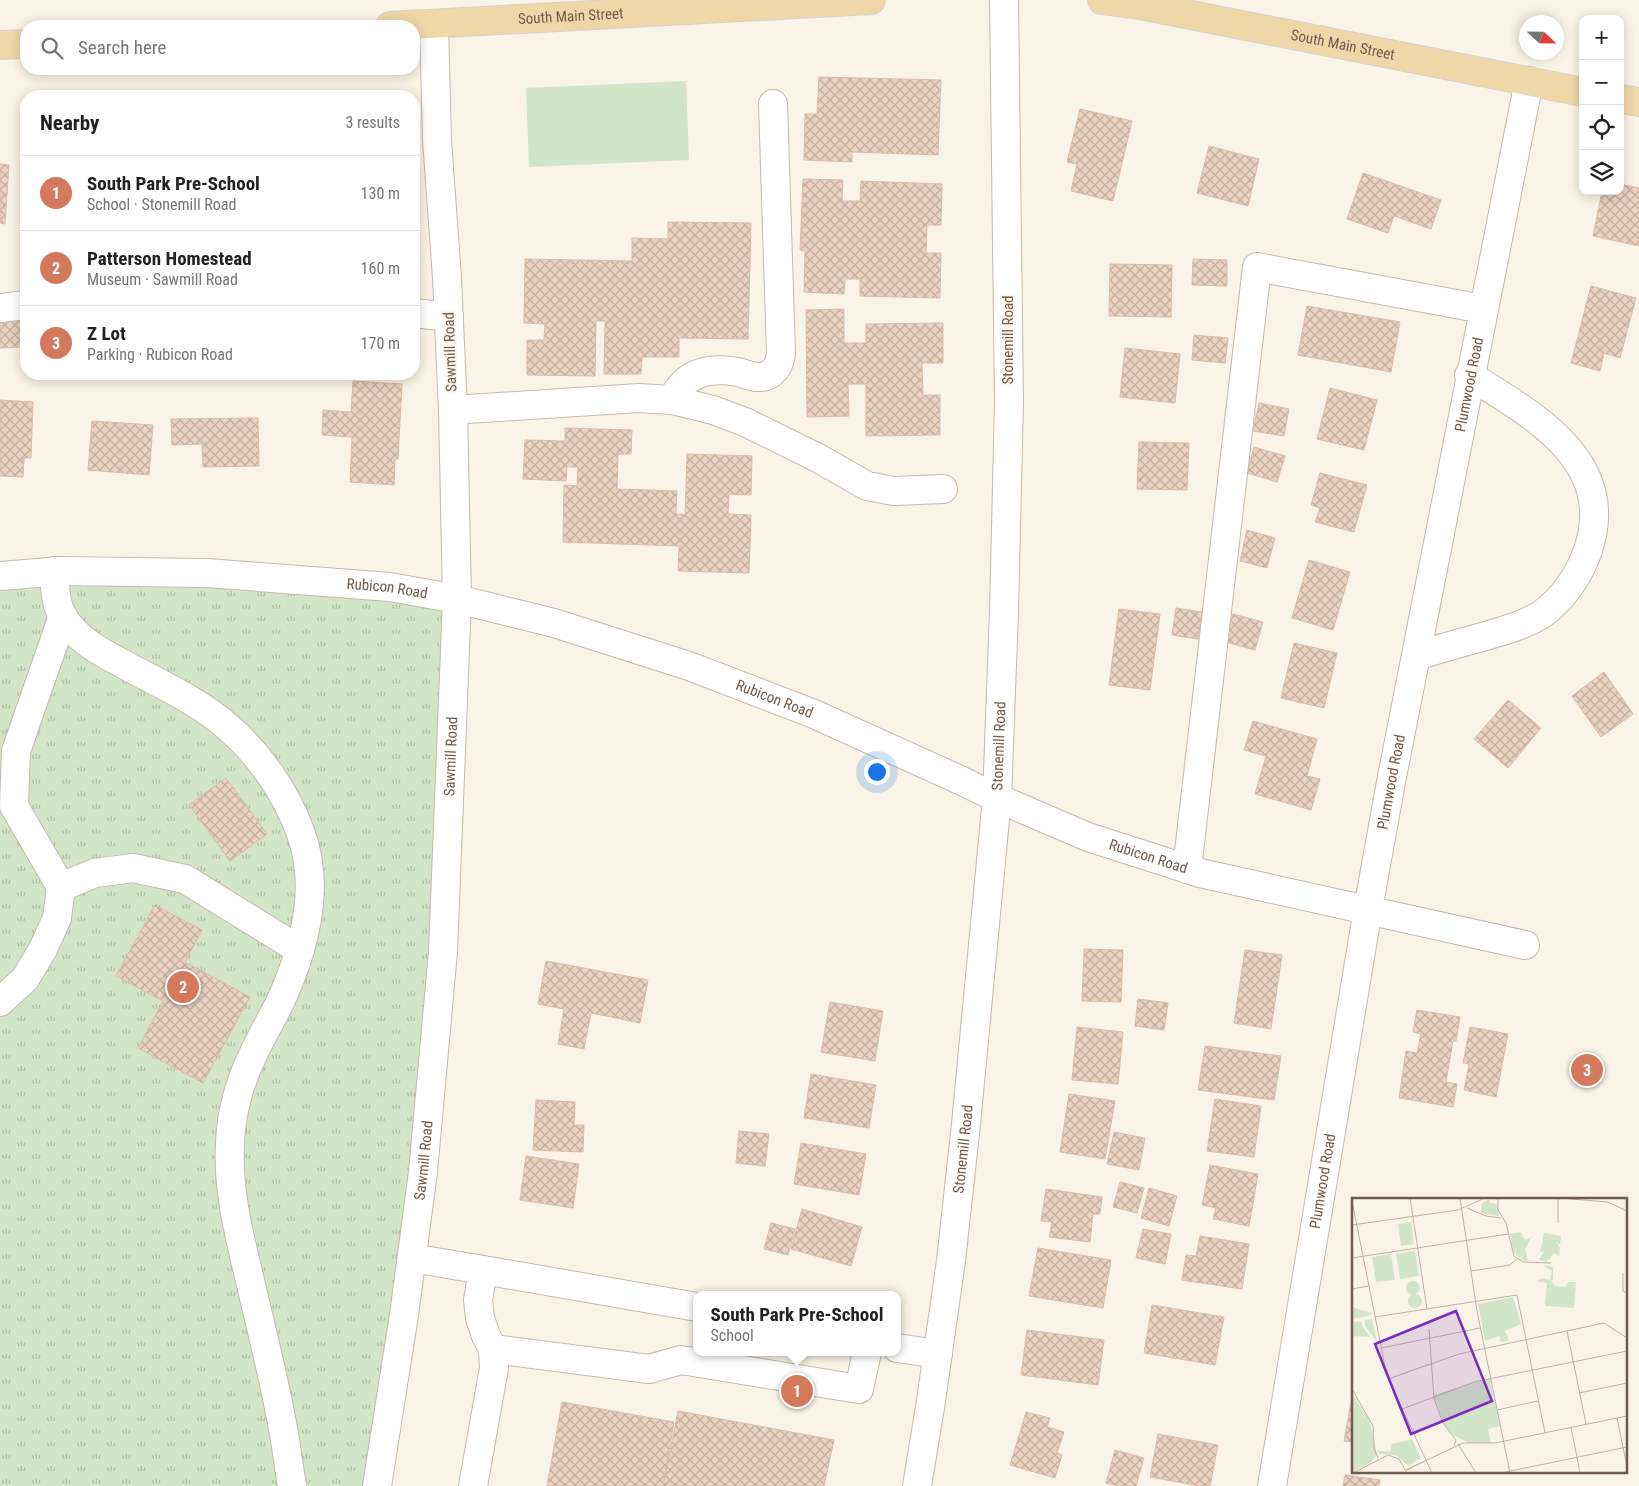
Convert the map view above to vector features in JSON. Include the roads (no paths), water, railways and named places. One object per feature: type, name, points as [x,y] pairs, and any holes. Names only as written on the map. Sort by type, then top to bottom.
[{"type":"main road","name":"South Main Street","points":[[420,25],[871,0]]},
{"type":"main road","name":"South Main Street","points":[[1102,0],[1140,5],[1579,91]]},
{"type":"main road","points":[[0,46],[20,44]]},
{"type":"main road","points":[[1624,100],[1639,102]]},
{"type":"street","name":"Stonemill Road","points":[[917,1486],[951,1261],[997,798],[1009,402],[1004,0]]},
{"type":"street","name":"Sawmill Road","points":[[377,1486],[412,1258],[423,1172],[443,952],[457,599],[453,410],[449,317],[437,140],[434,24]]},
{"type":"street","name":"Plumwood Road","points":[[1272,1486],[1368,909],[1391,782],[1529,81]]},
{"type":"street","points":[[672,400],[677,388],[687,378],[705,372],[735,372],[760,377],[772,373],[780,363],[782,353],[773,104]]},
{"type":"street","points":[[1187,869],[1257,267],[1483,309]]},
{"type":"street","points":[[0,308],[20,306]]},
{"type":"street","points":[[420,314],[449,317]]},
{"type":"street","points":[[1416,656],[1521,625],[1543,613],[1566,591],[1585,560],[1592,537],[1594,506],[1588,483],[1579,463],[1554,433],[1531,414],[1470,375]]},
{"type":"street","points":[[453,410],[639,398],[672,400],[713,410],[745,422],[818,458],[867,486],[894,491],[943,489]]},
{"type":"street","name":"Rubicon Road","points":[[0,576],[54,571],[207,573],[390,587],[457,599],[554,623],[689,666],[814,714],[997,798],[1088,837],[1187,869],[1525,945]]},
{"type":"street","points":[[54,571],[55,594],[63,616],[77,635],[100,652],[202,708],[229,728],[260,761],[286,800],[301,834],[309,870],[310,905],[300,950],[285,991],[250,1060],[236,1102],[230,1142],[230,1179],[238,1229],[281,1419],[292,1486]]},
{"type":"street","points":[[0,1002],[25,979],[43,949],[57,918],[61,888],[14,806],[16,751],[63,616]]},
{"type":"street","points":[[61,888],[94,873],[133,868],[185,879],[300,950]]},
{"type":"street","points":[[412,1258],[693,1306]]},
{"type":"street","points":[[473,1486],[494,1368],[493,1349],[480,1318],[478,1300],[483,1270]]},
{"type":"street","points":[[493,1349],[649,1369],[680,1360],[859,1389],[866,1356]]},
{"type":"street","points":[[901,1349],[938,1354]]},
{"type":"place","name":"Patterson Homestead","points":[[183,987]]},
{"type":"place","name":"Z Lot","points":[[1587,1070]]},
{"type":"place","name":"South Park Pre-School","points":[[797,1391]]}]
